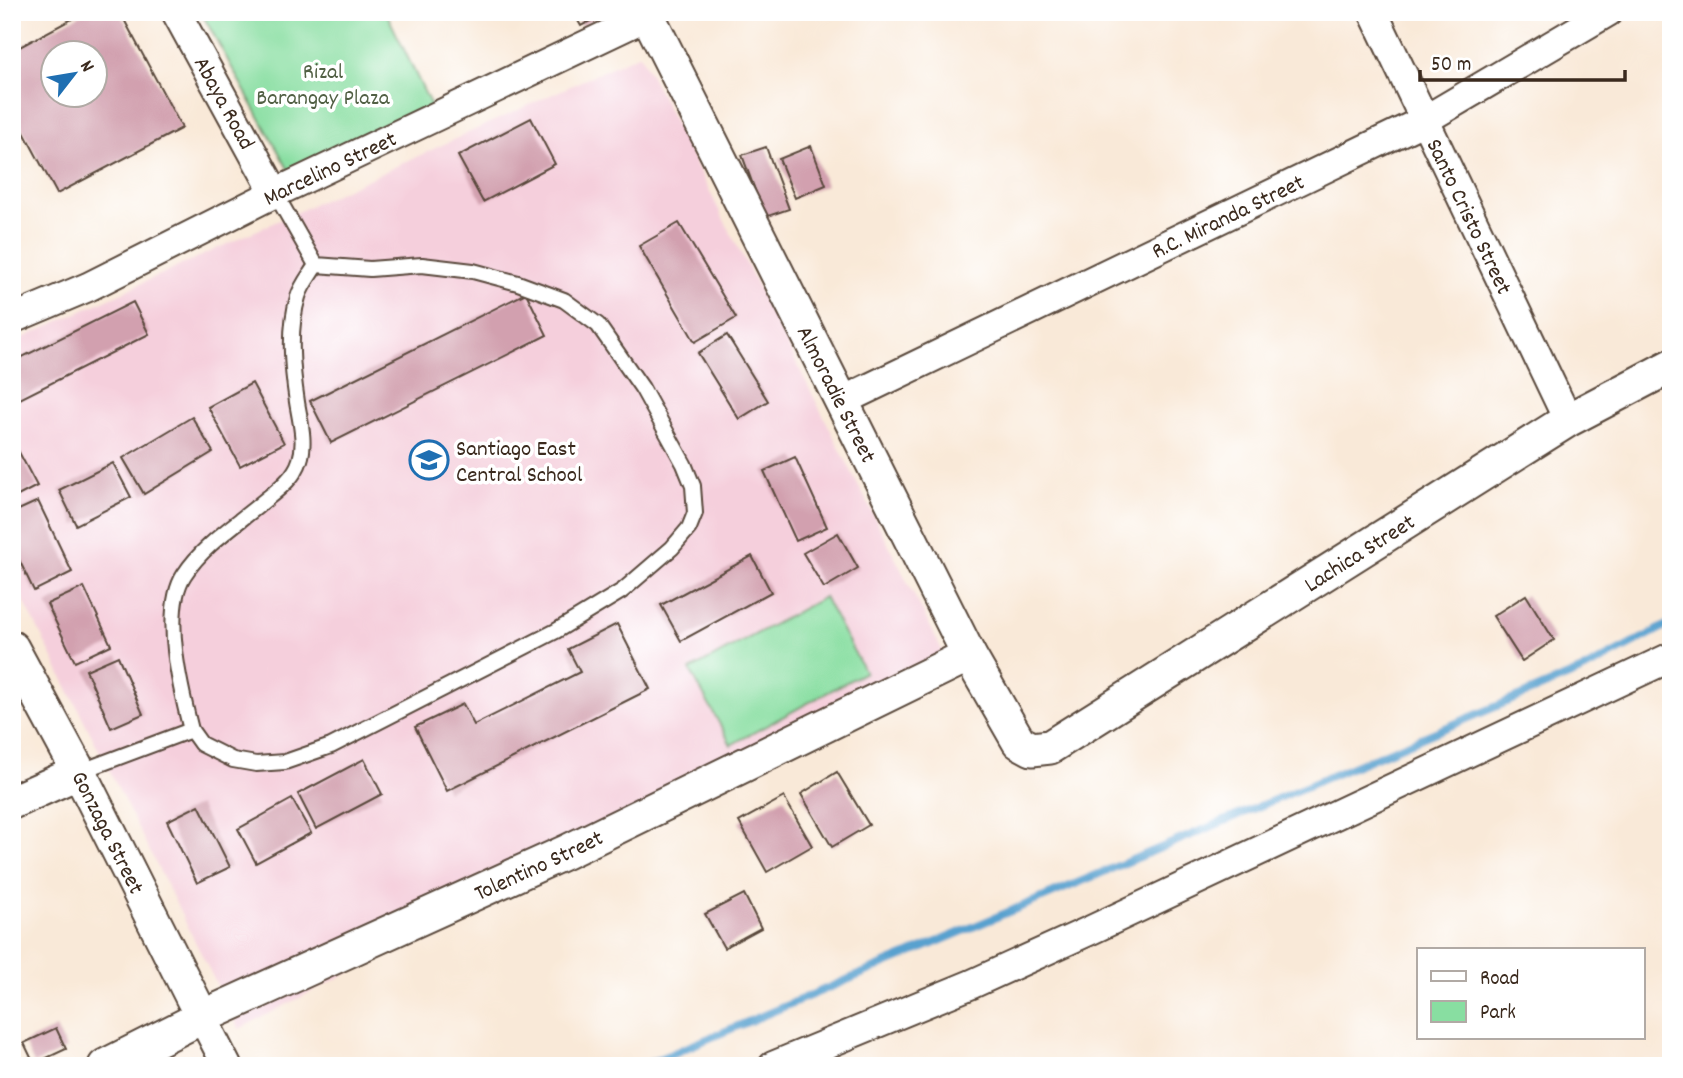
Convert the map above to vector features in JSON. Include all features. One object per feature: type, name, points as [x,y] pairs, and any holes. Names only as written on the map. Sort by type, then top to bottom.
[{"type":"street","name":"Abaya Road","points":[[176,12],[275,193]]},
{"type":"street","name":"Santo Cristo Street","points":[[1373,12],[1567,420]]},
{"type":"street","name":"R.C. Miranda Street","points":[[840,402],[1423,121],[1608,12]]},
{"type":"street","name":"Marcelino Street","points":[[12,319],[88,287],[275,193],[646,14]]},
{"type":"street","name":"Almoradie Street","points":[[646,14],[969,655],[1019,741],[1032,749],[1050,747]]},
{"type":"street","name":"Lachica Street","points":[[1050,747],[1567,420],[1671,366]]},
{"type":"street","name":"Gonzaga Street","points":[[12,648],[79,772],[202,1017]]},
{"type":"street","name":"Tolentino Street","points":[[105,1066],[202,1017],[566,852],[969,655]]},
{"type":"street","points":[[773,1066],[972,984],[1079,936],[1671,657]]},
{"type":"street","points":[[12,802],[79,772]]},
{"type":"street","points":[[202,1017],[227,1066]]},
{"type":"lane","points":[[275,193],[316,265]]},
{"type":"lane","points":[[316,265],[370,270],[422,265],[473,271],[518,283],[564,300],[598,325],[642,388],[684,464],[693,486],[695,513],[689,528],[672,548],[622,592],[556,631],[331,746],[285,762],[256,764],[233,760],[201,744],[191,730],[174,652],[174,611],[182,577],[199,555],[285,484],[300,461],[302,432],[292,359],[293,333],[298,296],[316,265]]},
{"type":"lane","points":[[79,772],[191,730]]},
{"type":"shaded area","name":"Santiago East Central School","points":[[640,54],[949,664],[239,1029],[12,577],[12,343]]},
{"type":"green space","name":"Rizal Barangay Plaza","points":[[201,12],[386,12],[433,110],[293,178]]},
{"type":"green space","points":[[824,597],[865,672],[731,745],[690,670]]},
{"type":"building","points":[[85,12],[120,12],[182,128],[57,194],[12,110],[12,51]]},
{"type":"building","points":[[573,12],[607,12],[581,26]]},
{"type":"building","points":[[531,118],[555,164],[483,202],[458,156]]},
{"type":"building","points":[[811,146],[826,185],[795,198],[779,159]]},
{"type":"building","points":[[766,147],[789,209],[765,217],[742,155]]},
{"type":"building","points":[[679,223],[736,318],[695,342],[639,246]]},
{"type":"building","points":[[526,293],[547,335],[331,443],[310,401]]},
{"type":"building","points":[[133,302],[149,334],[12,403],[12,362]]},
{"type":"building","points":[[727,335],[768,401],[739,419],[698,353]]},
{"type":"building","points":[[252,383],[284,443],[240,466],[208,407]]},
{"type":"building","points":[[192,417],[213,452],[144,494],[123,458]]},
{"type":"building","points":[[12,439],[37,486],[12,499]]},
{"type":"building","points":[[795,457],[827,527],[796,541],[764,471]]},
{"type":"building","points":[[113,463],[131,497],[76,525],[59,490]]},
{"type":"building","points":[[38,501],[72,572],[34,591],[12,545],[12,513]]},
{"type":"building","points":[[838,533],[858,568],[824,588],[803,553]]},
{"type":"building","points":[[752,556],[771,592],[681,641],[661,605]]},
{"type":"building","points":[[84,587],[111,645],[75,662],[47,604]]},
{"type":"building","points":[[1526,595],[1554,640],[1522,661],[1493,616]]},
{"type":"building","points":[[617,624],[650,689],[447,791],[415,727],[463,704],[474,725],[580,672],[568,649]]},
{"type":"building","points":[[118,656],[143,714],[111,728],[86,670]]},
{"type":"building","points":[[364,759],[382,794],[316,829],[298,794]]},
{"type":"building","points":[[837,772],[869,825],[832,847],[801,794]]},
{"type":"building","points":[[784,797],[812,846],[767,872],[739,822]]},
{"type":"building","points":[[292,799],[311,833],[256,863],[238,829]]},
{"type":"building","points":[[199,805],[230,867],[197,883],[167,821]]},
{"type":"building","points":[[744,894],[761,928],[724,948],[705,914]]},
{"type":"building","points":[[56,1028],[66,1049],[34,1064],[24,1043]]},
{"type":"waterway","points":[[643,1066],[1585,669],[1671,623]]},
{"type":"place","name":"Santiago East Central School","points":[[429,460]]}]
